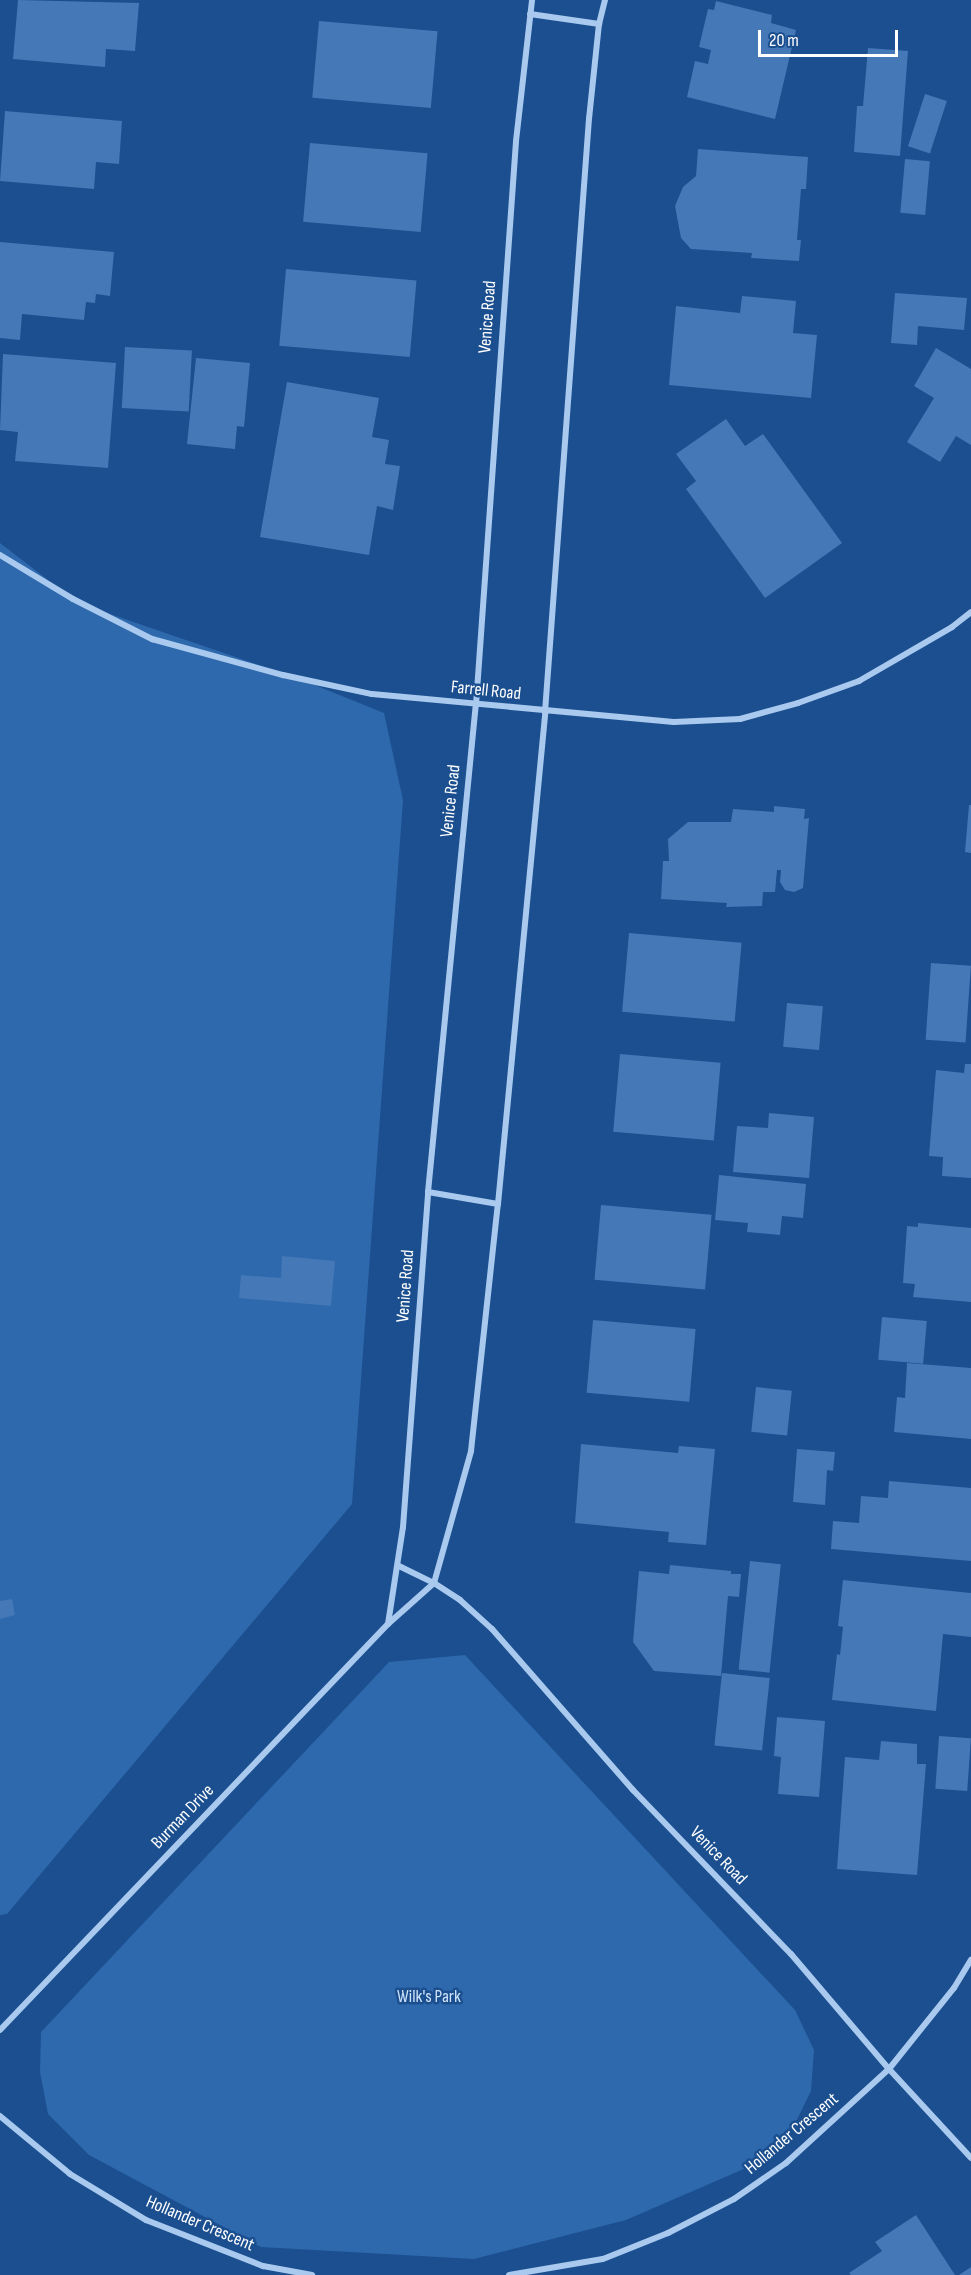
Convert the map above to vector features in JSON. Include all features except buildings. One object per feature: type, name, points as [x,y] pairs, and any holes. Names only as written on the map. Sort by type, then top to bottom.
[{"type":"street","name":"Venice Road","points":[[532,0],[516,141],[476,705],[428,1192],[399,1566],[434,1583],[460,1600],[492,1629],[633,1790],[791,1954],[889,2069],[971,2158]]},
{"type":"street","points":[[434,1583],[471,1451],[498,1204],[545,712],[589,119],[599,24],[605,0]]},
{"type":"street","points":[[530,14],[599,24]]},
{"type":"street","name":"Farrell Road","points":[[0,555],[73,599],[152,639],[283,675],[372,694],[545,712],[674,722],[740,719],[798,703],[859,681],[952,627],[971,612]]},
{"type":"street","points":[[428,1192],[498,1204]]},
{"type":"street","points":[[388,1624],[399,1566]]},
{"type":"street","name":"Burman Drive","points":[[0,2030],[388,1624],[434,1583]]},
{"type":"street","name":"Hollander Crescent","points":[[509,2275],[603,2259],[668,2233],[734,2199],[786,2163],[889,2069],[954,1988],[971,1960]]},
{"type":"street","name":"Hollander Crescent","points":[[0,2116],[70,2174],[146,2220],[263,2266],[312,2275]]},
{"type":"green space","points":[[0,543],[78,603],[300,679],[384,713],[403,800],[352,1504],[7,1914],[0,1915]]},
{"type":"green space","name":"Wilk's Park","points":[[465,1655],[795,2010],[814,2050],[811,2091],[791,2132],[753,2165],[626,2220],[474,2259],[261,2247],[89,2155],[48,2114],[40,2072],[41,2032],[389,1662]]}]
